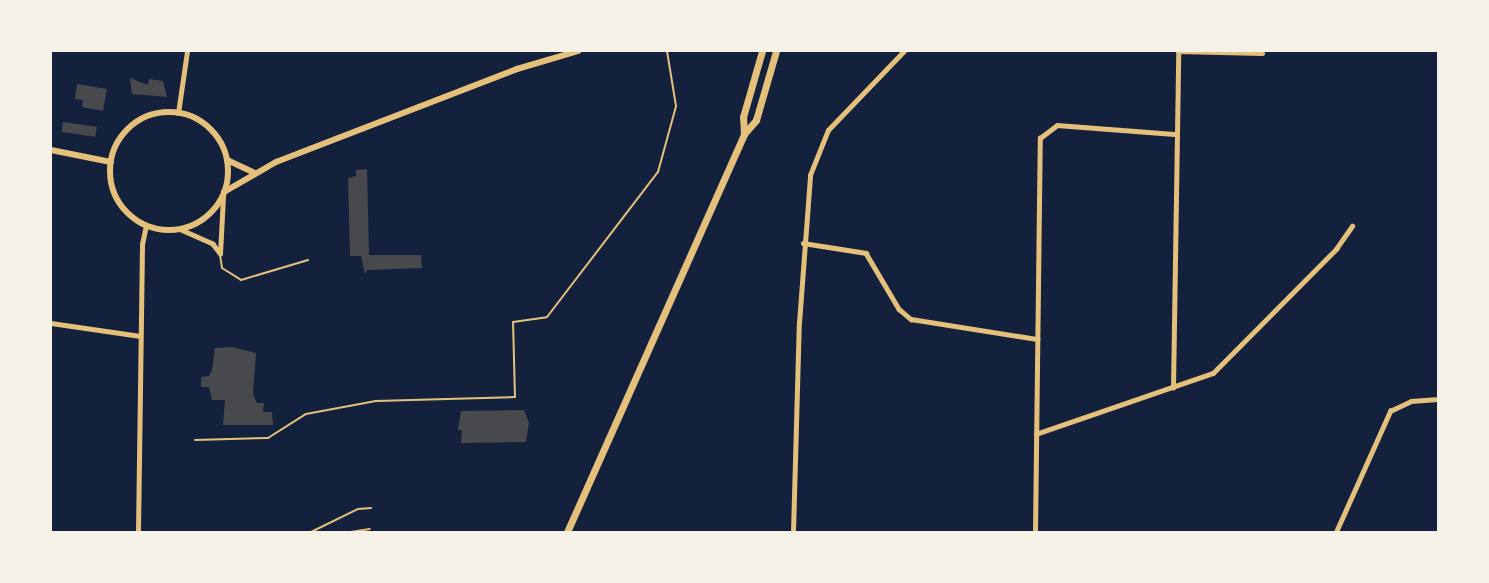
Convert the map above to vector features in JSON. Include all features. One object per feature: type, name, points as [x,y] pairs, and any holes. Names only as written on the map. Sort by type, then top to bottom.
[{"type":"highway","points":[[744,134],[743,117],[762,51]]},
{"type":"highway","points":[[568,532],[744,134],[756,120],[776,51]]},
{"type":"main road","points":[[224,194],[227,160],[210,129],[178,113],[158,113],[139,121],[123,134],[111,162],[112,184],[121,205],[146,225],[180,229],[206,217],[224,194],[253,172],[517,69],[578,51]]},
{"type":"main road","points":[[51,150],[111,162]]},
{"type":"main road","points":[[227,160],[253,172]]},
{"type":"street","points":[[178,113],[187,51]]},
{"type":"street","points":[[793,532],[803,243],[808,186],[821,142],[837,118],[904,51]]},
{"type":"street","points":[[1173,388],[1174,134],[1178,51],[1262,53]]},
{"type":"street","points":[[1035,532],[1038,146],[1044,132],[1057,125],[1174,134]]},
{"type":"street","points":[[220,254],[224,194]]},
{"type":"street","points":[[138,532],[139,336],[142,244],[146,225]]},
{"type":"street","points":[[1036,434],[1173,388],[1221,366],[1336,249],[1352,226]]},
{"type":"street","points":[[180,229],[213,244],[220,254]]},
{"type":"street","points":[[803,243],[866,253],[899,309],[911,319],[1037,339]]},
{"type":"street","points":[[51,323],[139,336]]},
{"type":"street","points":[[1336,532],[1390,411],[1410,401],[1438,399]]},
{"type":"lane","points":[[195,440],[268,438],[306,414],[376,401],[515,397],[513,322],[547,317],[658,172],[676,106],[667,51]]},
{"type":"lane","points":[[220,254],[222,268],[241,280],[308,260]]},
{"type":"lane","points":[[311,532],[358,509],[371,508]]},
{"type":"lane","points":[[351,532],[370,529]]},
{"type":"building","points":[[130,78],[148,85],[149,79],[163,81],[167,97],[132,94]]},
{"type":"building","points":[[77,84],[107,89],[103,111],[82,107],[83,100],[75,99]]},
{"type":"building","points":[[63,122],[97,127],[95,137],[62,132]]},
{"type":"building","points":[[367,169],[369,255],[421,255],[422,268],[367,270],[365,274],[361,256],[350,256],[348,178],[356,176],[356,170]]},
{"type":"building","points":[[232,347],[256,353],[253,394],[257,403],[264,403],[263,412],[272,412],[273,425],[223,425],[225,400],[212,400],[209,387],[201,387],[201,377],[209,376],[212,370],[215,348]]},
{"type":"building","points":[[524,410],[529,423],[526,442],[461,443],[462,430],[458,430],[461,411]]}]
